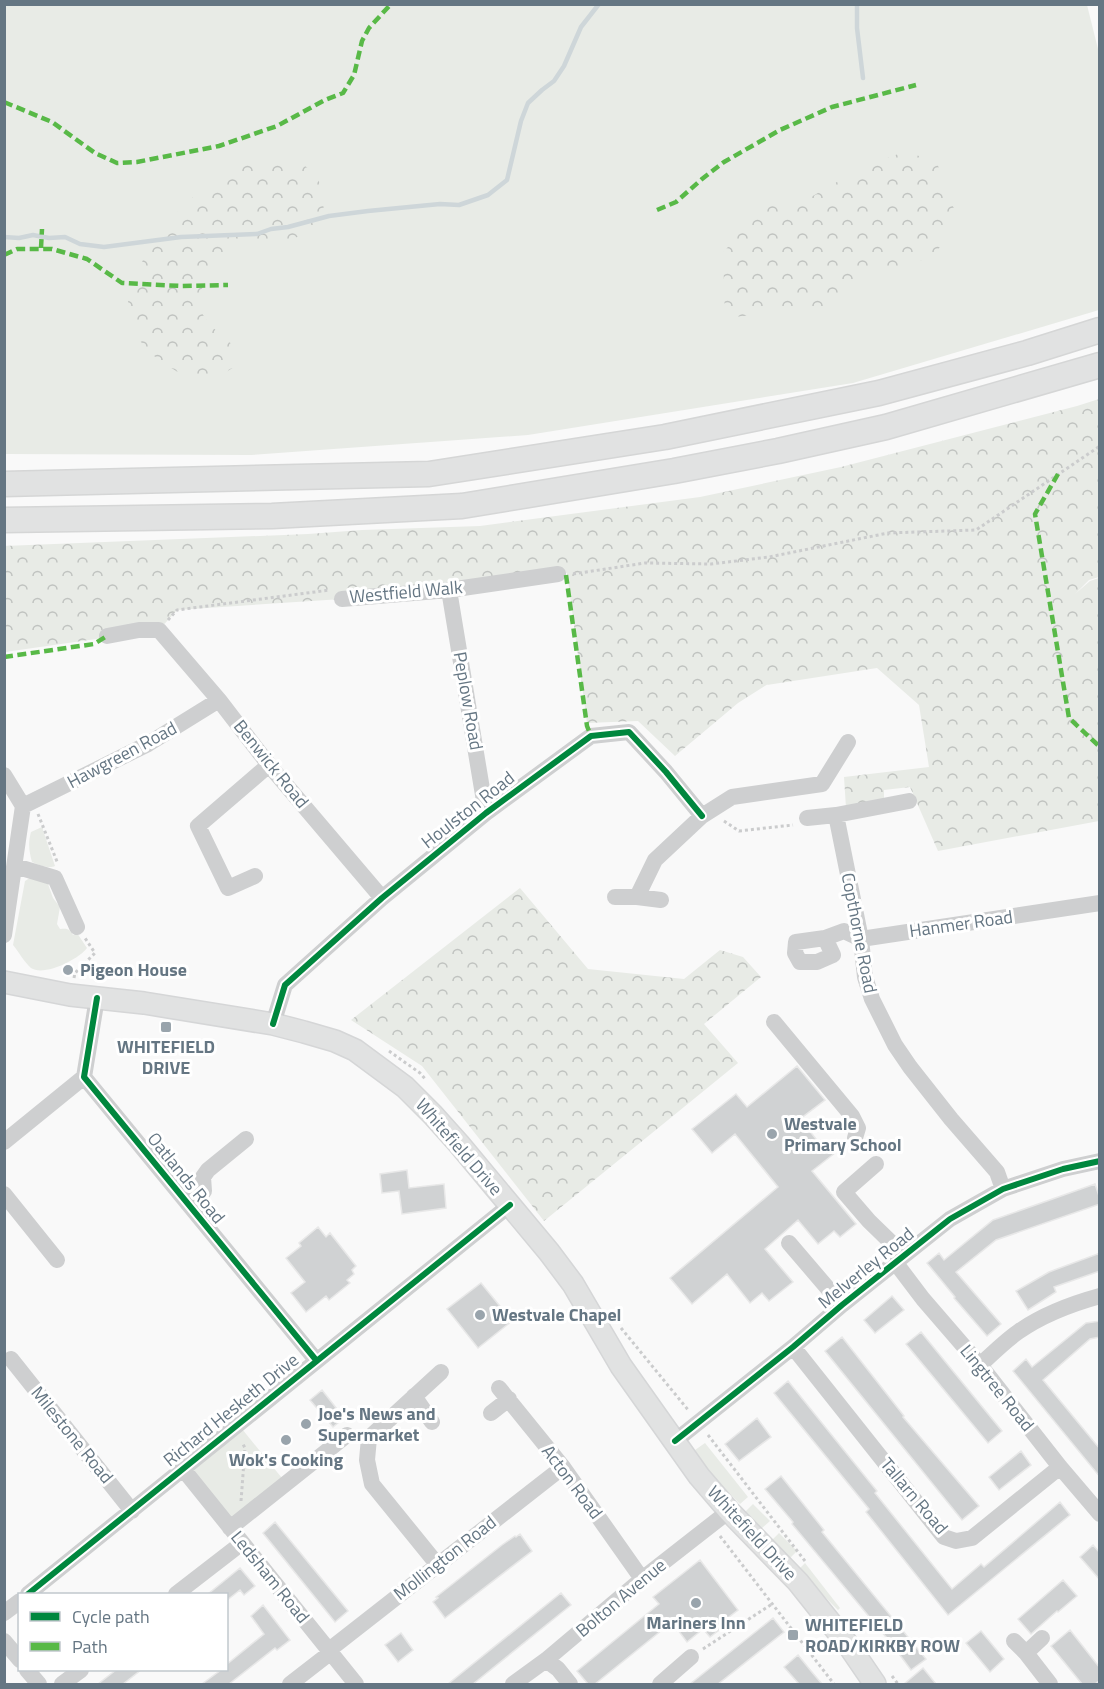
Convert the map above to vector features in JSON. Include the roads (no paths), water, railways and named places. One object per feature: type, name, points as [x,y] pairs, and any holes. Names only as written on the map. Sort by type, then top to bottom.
[{"type":"highway","points":[[4,484],[429,474],[665,437],[879,393],[1027,353],[1100,330]]},
{"type":"highway","points":[[4,520],[272,516],[462,507],[674,471],[865,432],[1100,365]]},
{"type":"main road","name":"Whitefield Drive","points":[[4,982],[70,995],[144,1003],[273,1024],[335,1041],[355,1050],[405,1087],[433,1114],[549,1252],[573,1284],[621,1366],[699,1476],[729,1511],[798,1582],[849,1646],[883,1680]]},
{"type":"street","name":"Westfield Walk","points":[[342,599],[449,590],[558,574]]},
{"type":"street","name":"Peplow Road","points":[[449,590],[486,813]]},
{"type":"street","name":"Benwick Road","points":[[107,636],[139,630],[159,630],[382,898]]},
{"type":"street","name":"Hawgreen Road","points":[[28,804],[148,744],[219,700]]},
{"type":"street","name":"Houlston Road","points":[[273,1024],[285,985],[382,898],[486,813],[591,736],[629,732],[706,814]]},
{"type":"street","points":[[637,897],[655,860],[706,814],[732,797],[822,784],[848,742]]},
{"type":"street","points":[[255,876],[228,888],[198,826],[269,765]]},
{"type":"street","points":[[4,775],[28,804],[4,935]]},
{"type":"street","points":[[807,818],[836,815],[909,801]]},
{"type":"street","name":"Copthorne Road","points":[[836,815],[861,939],[865,977],[872,999],[895,1045],[930,1093],[997,1172],[1003,1189]]},
{"type":"street","points":[[15,866],[55,878],[77,927]]},
{"type":"street","points":[[615,897],[661,900]]},
{"type":"street","name":"Hanmer Road","points":[[825,938],[844,931],[861,939],[1100,903]]},
{"type":"street","points":[[4,1143],[84,1077],[97,998]]},
{"type":"street","points":[[774,1022],[852,1116],[858,1128],[855,1138]]},
{"type":"street","name":"Oatlands Road","points":[[84,1077],[316,1360]]},
{"type":"street","points":[[188,1204],[204,1191],[203,1177],[208,1170],[246,1139]]},
{"type":"street","name":"Melverley Road","points":[[675,1441],[950,1219],[1003,1189],[1063,1169],[1100,1161]]},
{"type":"street","name":"Lingtree Road","points":[[876,1164],[844,1192],[899,1259],[923,1299],[980,1365],[1100,1514]]},
{"type":"street","points":[[4,1194],[57,1260]]},
{"type":"street","name":"Richard Hesketh Drive","points":[[29,1593],[510,1205]]},
{"type":"street","points":[[789,1243],[842,1305]]},
{"type":"street","points":[[980,1365],[1018,1332],[1047,1315],[1100,1296]]},
{"type":"street","name":"Tallarn Road","points":[[793,1347],[944,1537],[956,1541],[972,1538],[1060,1467]]},
{"type":"street","name":"Milestone Road","points":[[11,1359],[132,1511]]},
{"type":"street","points":[[437,1564],[372,1484],[367,1460],[369,1438],[441,1372]]},
{"type":"street","name":"Acton Road","points":[[491,1413],[504,1394],[563,1467],[642,1579]]},
{"type":"street","points":[[414,1396],[432,1422]]},
{"type":"street","points":[[234,1524],[347,1435]]},
{"type":"street","name":"Mollington Road","points":[[290,1684],[437,1564],[563,1467]]},
{"type":"street","name":"Ledsham Road","points":[[183,1469],[234,1524],[242,1543],[356,1684]]},
{"type":"street","name":"Bolton Avenue","points":[[513,1684],[546,1660],[642,1579],[729,1511]]},
{"type":"street","points":[[177,1593],[242,1543]]},
{"type":"street","points":[[4,1613],[18,1602]]},
{"type":"street","points":[[1042,1638],[1020,1647],[1050,1684]]},
{"type":"street","points":[[4,1641],[18,1658]]},
{"type":"street","points":[[660,1684],[691,1657]]},
{"type":"street","points":[[546,1660],[558,1669],[570,1684]]},
{"type":"street","points":[[28,1671],[39,1684]]},
{"type":"street","points":[[62,1684],[80,1671]]},
{"type":"waterway","points":[[4,237],[19,238],[33,235],[49,238],[65,237],[80,244],[104,247],[181,237],[257,234],[329,216],[440,204],[459,205],[488,195],[507,180],[521,121],[528,103],[554,81],[564,66],[581,27],[599,4]]},
{"type":"waterway","points":[[857,4],[857,28],[863,78]]},
{"type":"place","name":"Pigeon House","points":[[68,970]]},
{"type":"place","name":"WHITEFIELD DRIVE","points":[[166,1027]]},
{"type":"place","name":"Westvale Primary School","points":[[772,1134]]},
{"type":"place","name":"Westvale Chapel","points":[[480,1315]]},
{"type":"place","name":"Joe's News and Supermarket","points":[[306,1424]]},
{"type":"place","name":"Wok's Cooking","points":[[286,1440]]},
{"type":"place","name":"Mariners Inn","points":[[696,1603]]},
{"type":"place","name":"WHITEFIELD ROAD/KIRKBY ROW","points":[[793,1635]]}]
